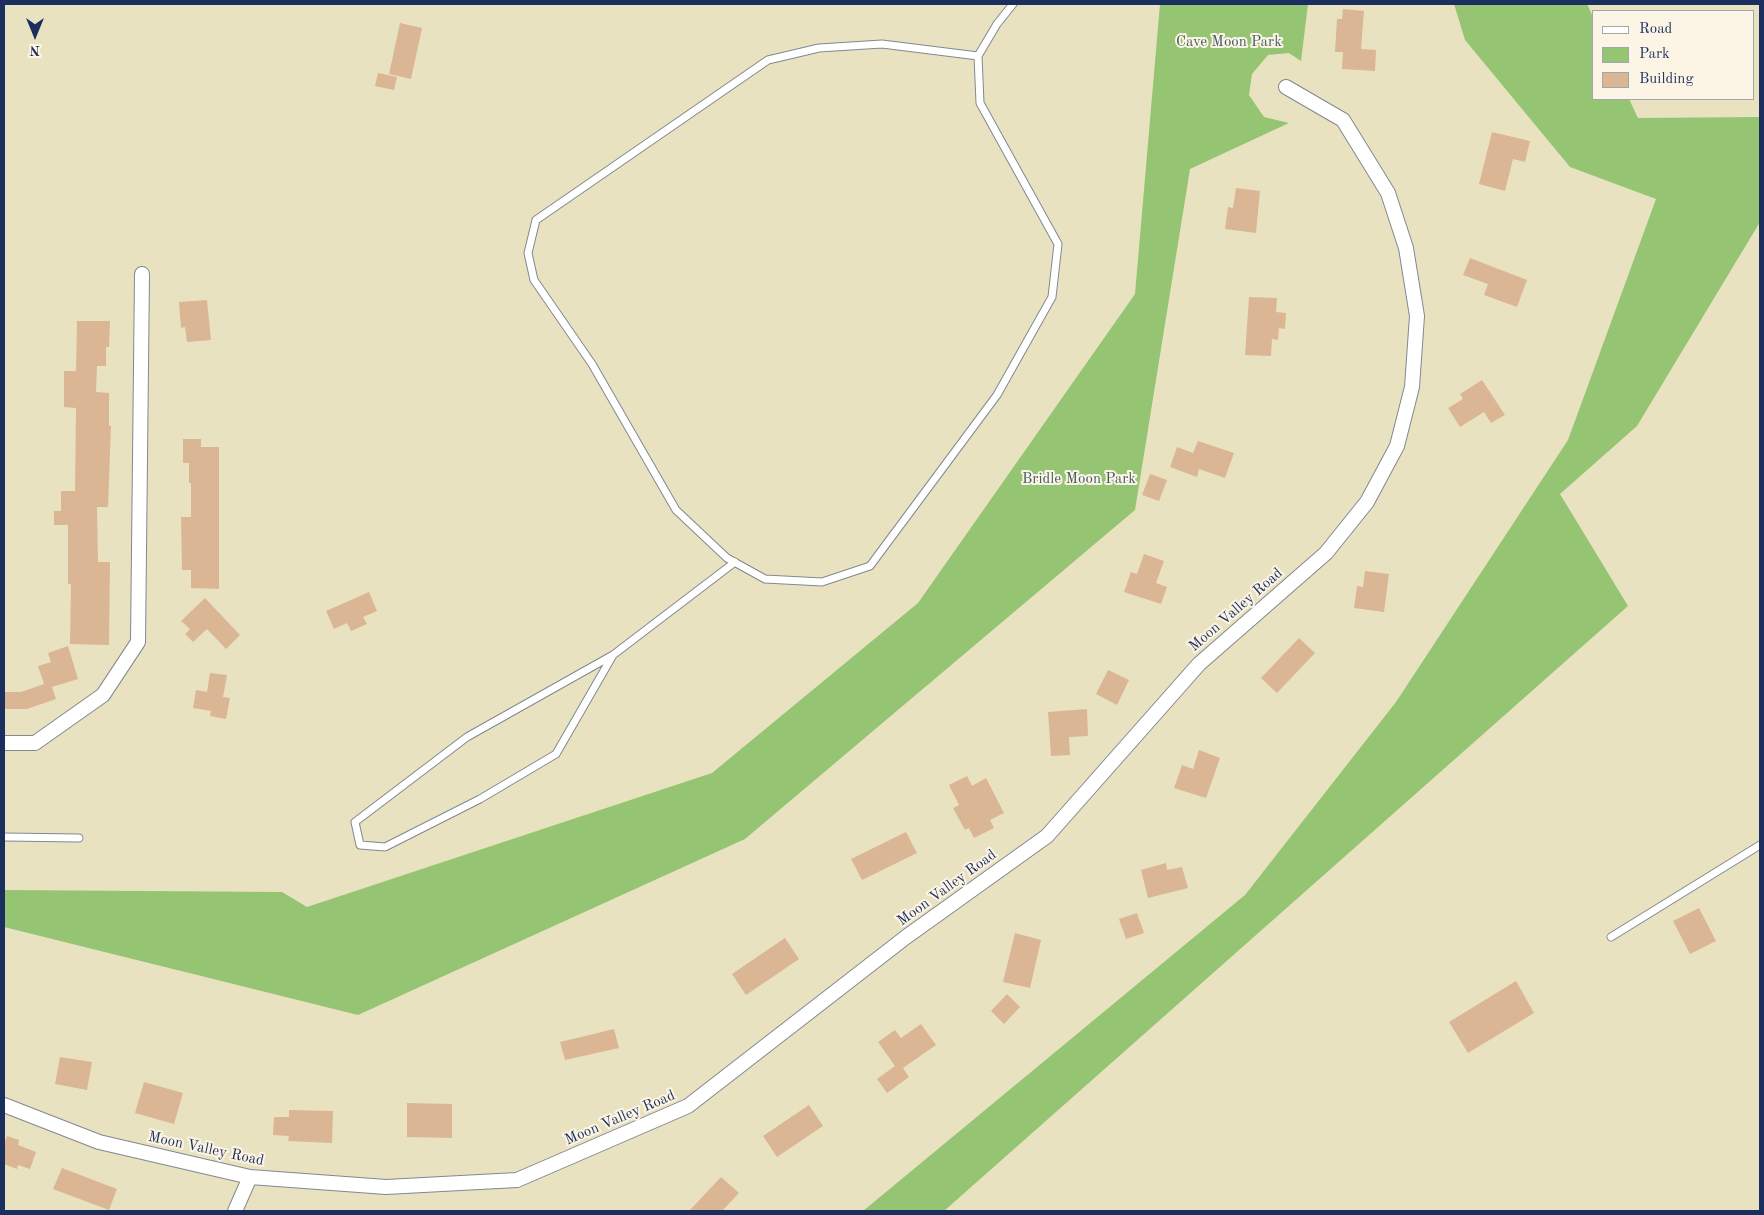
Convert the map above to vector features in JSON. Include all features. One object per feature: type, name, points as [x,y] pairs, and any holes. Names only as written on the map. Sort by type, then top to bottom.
[{"type":"street","name":"Moon Valley Road","points":[[4,1105],[99,1142],[250,1177],[386,1186],[517,1180],[688,1106],[906,937],[1047,836],[1198,664],[1326,552],[1366,502],[1397,446],[1412,387],[1416,316],[1406,248],[1388,193],[1343,120],[1286,87]]},
{"type":"street","points":[[4,743],[36,743],[103,695],[138,642],[142,274]]},
{"type":"street","points":[[235,1211],[250,1177]]},
{"type":"lane","points":[[978,56],[882,44],[819,48],[768,60],[536,220],[528,253],[534,280],[592,364],[676,510],[727,558],[765,579],[822,582],[870,566],[997,395],[1052,297],[1058,244],[980,103],[978,56],[997,24],[1013,4]]},
{"type":"lane","points":[[613,655],[556,754],[480,799],[385,847],[360,845],[355,822],[467,737],[613,655],[735,562]]},
{"type":"lane","points":[[4,837],[79,838]]},
{"type":"lane","points":[[1611,937],[1760,845]]},
{"type":"green space","name":"Bridle Moon Park","points":[[1160,4],[1308,4],[1301,61],[1289,53],[1268,55],[1252,74],[1249,95],[1264,117],[1289,123],[1190,169],[1135,510],[745,839],[358,1015],[4,927],[4,890],[282,892],[307,907],[712,773],[918,603],[1135,294]]},
{"type":"green space","points":[[1454,4],[1587,4],[1592,15],[1592,100],[1629,100],[1638,118],[1760,117],[1760,222],[1637,426],[1560,494],[1628,606],[944,1211],[863,1211],[1245,895],[1396,702],[1568,440],[1656,199],[1570,167],[1465,40]]},
{"type":"building","points":[[1343,9],[1364,11],[1361,49],[1376,50],[1375,71],[1342,69],[1343,52],[1335,52],[1337,19],[1342,19]]},
{"type":"building","points":[[400,23],[422,28],[411,79],[389,74]]},
{"type":"building","points":[[378,73],[397,77],[394,90],[375,86]]},
{"type":"building","points":[[1492,132],[1530,141],[1525,162],[1513,159],[1505,191],[1479,184]]},
{"type":"building","points":[[1236,188],[1260,191],[1256,233],[1225,229],[1228,207],[1233,208]]},
{"type":"building","points":[[1470,258],[1527,280],[1517,307],[1484,295],[1488,284],[1463,275]]},
{"type":"building","points":[[1249,297],[1277,298],[1276,312],[1286,313],[1285,329],[1279,328],[1278,340],[1272,339],[1271,356],[1245,355]]},
{"type":"building","points":[[207,300],[211,340],[187,342],[185,327],[181,328],[179,302]]},
{"type":"building","points":[[77,321],[110,321],[109,347],[106,347],[106,366],[97,366],[96,392],[109,393],[109,426],[111,426],[108,507],[97,507],[98,562],[110,562],[109,645],[70,644],[71,584],[68,584],[68,525],[54,525],[54,511],[61,511],[61,491],[75,491],[76,408],[64,407],[64,371],[76,371]]},
{"type":"building","points":[[1482,380],[1505,415],[1491,423],[1484,412],[1460,427],[1448,408],[1463,399],[1460,394]]},
{"type":"building","points":[[183,439],[201,439],[201,447],[219,447],[219,589],[191,588],[191,570],[182,570],[181,517],[191,517],[189,463],[183,463]]},
{"type":"building","points":[[1198,441],[1234,453],[1225,478],[1199,469],[1197,477],[1170,467],[1177,447],[1193,453]]},
{"type":"building","points":[[1150,474],[1167,480],[1159,501],[1142,495]]},
{"type":"building","points":[[1144,554],[1164,561],[1156,583],[1167,587],[1161,604],[1124,592],[1131,572],[1137,574]]},
{"type":"building","points":[[1365,571],[1389,574],[1384,612],[1354,608],[1357,586],[1363,587]]},
{"type":"building","points":[[369,592],[377,611],[363,617],[367,624],[351,631],[347,623],[334,629],[326,611]]},
{"type":"building","points":[[205,598],[240,635],[226,649],[207,629],[193,642],[185,634],[190,629],[181,621]]},
{"type":"building","points":[[1299,638],[1315,653],[1277,693],[1261,678]]},
{"type":"building","points":[[68,646],[78,679],[52,687],[56,699],[27,709],[4,709],[4,692],[21,692],[44,684],[38,666],[51,662],[48,653]]},
{"type":"building","points":[[1108,670],[1129,680],[1117,705],[1096,694]]},
{"type":"building","points":[[210,673],[227,675],[223,697],[230,698],[226,719],[210,716],[211,711],[193,708],[196,690],[207,692]]},
{"type":"building","points":[[1087,709],[1088,736],[1069,737],[1070,755],[1051,756],[1048,712]]},
{"type":"building","points":[[1199,750],[1220,758],[1206,798],[1174,788],[1182,765],[1193,769]]},
{"type":"building","points":[[967,776],[972,786],[986,778],[1004,813],[990,820],[994,828],[974,838],[969,828],[965,830],[953,808],[959,805],[949,785]]},
{"type":"building","points":[[906,832],[917,853],[862,880],[851,859]]},
{"type":"building","points":[[1166,863],[1167,870],[1182,867],[1188,888],[1148,898],[1141,870]]},
{"type":"building","points":[[1699,908],[1716,941],[1690,954],[1673,921]]},
{"type":"building","points":[[1137,913],[1144,933],[1126,939],[1119,919]]},
{"type":"building","points":[[1015,933],[1041,940],[1030,988],[1003,982]]},
{"type":"building","points":[[785,938],[799,959],[746,995],[732,974]]},
{"type":"building","points":[[1516,981],[1534,1013],[1468,1053],[1449,1022]]},
{"type":"building","points":[[1007,994],[1020,1007],[1004,1024],[991,1011]]},
{"type":"building","points":[[921,1024],[936,1045],[903,1068],[909,1077],[887,1093],[877,1079],[895,1066],[878,1042],[895,1030],[901,1038]]},
{"type":"building","points":[[614,1029],[619,1048],[565,1060],[560,1042]]},
{"type":"building","points":[[60,1057],[92,1062],[87,1090],[55,1084]]},
{"type":"building","points":[[144,1082],[183,1093],[174,1124],[135,1113]]},
{"type":"building","points":[[407,1103],[452,1104],[452,1138],[407,1137]]},
{"type":"building","points":[[809,1105],[823,1126],[777,1157],[763,1136]]},
{"type":"building","points":[[289,1110],[333,1111],[332,1143],[288,1141],[289,1136],[273,1135],[274,1117],[289,1117]]},
{"type":"building","points":[[7,1136],[19,1140],[18,1145],[36,1152],[30,1169],[18,1165],[17,1169],[4,1164],[4,1144]]},
{"type":"building","points":[[62,1168],[117,1189],[109,1210],[53,1189]]},
{"type":"building","points":[[721,1177],[739,1193],[722,1211],[689,1211]]},
{"type":"park label","name":"Cave Moon Park","points":[[1229,42]]}]
